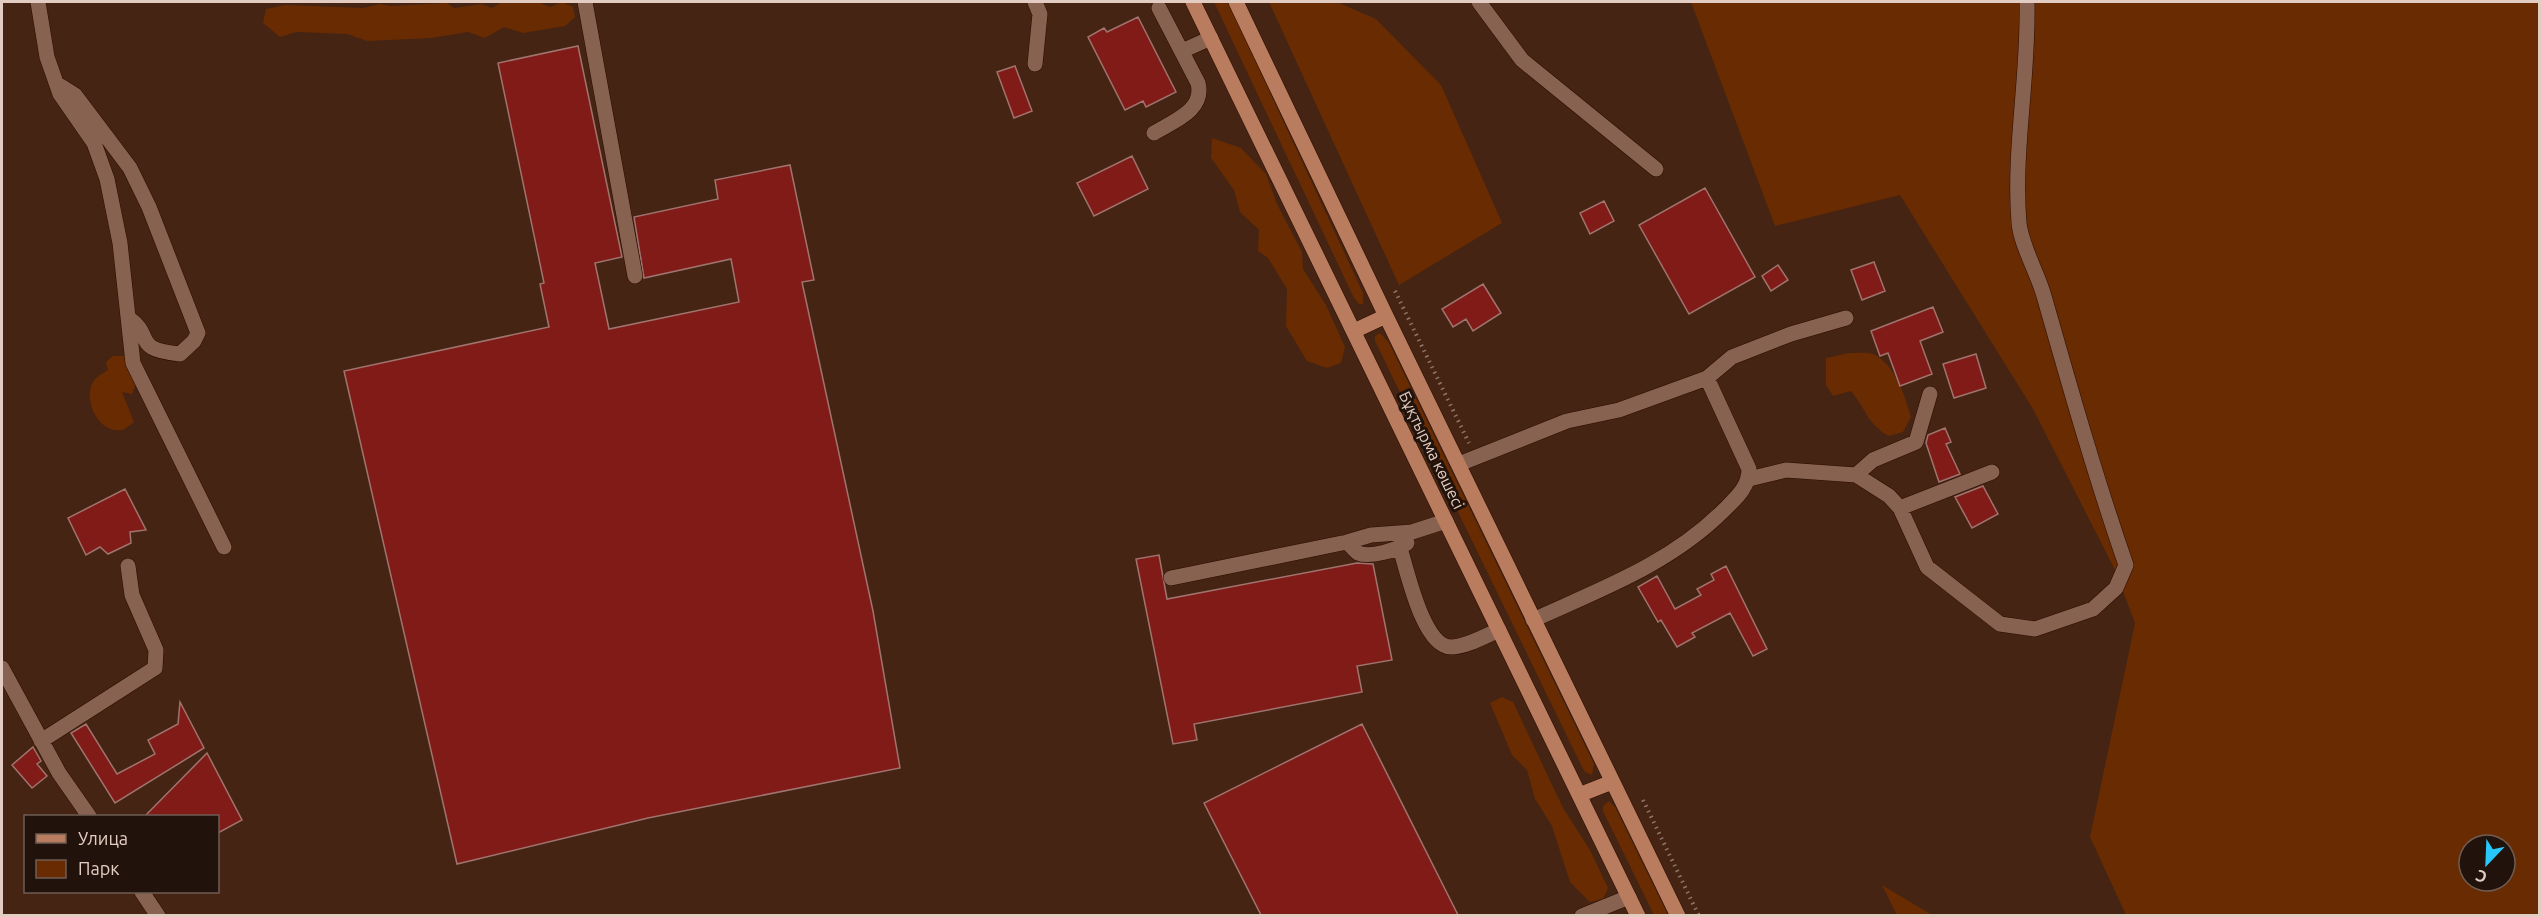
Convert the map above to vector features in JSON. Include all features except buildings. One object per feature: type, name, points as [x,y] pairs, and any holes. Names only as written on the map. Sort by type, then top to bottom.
[{"type":"main road","name":"Бұқтырма көшесі","points":[[1193,2],[1638,915]]},
{"type":"main road","name":"Бұқтырма көшесі","points":[[1236,2],[1533,620],[1678,915]]},
{"type":"main road","points":[[1354,331],[1386,316]]},
{"type":"main road","points":[[1579,795],[1612,782]]},
{"type":"street","points":[[38,2],[47,57],[60,94],[94,143],[107,179],[120,243],[133,363],[224,547]]},
{"type":"street","points":[[585,2],[635,276]]},
{"type":"street","points":[[1035,2],[1040,14],[1035,64]]},
{"type":"street","points":[[1479,2],[1522,60],[1656,170]]},
{"type":"street","points":[[1749,479],[1786,470],[1856,475],[1888,496],[1900,508],[1927,567],[2000,624],[2036,629],[2093,609],[2116,588],[2126,565],[2092,465],[2041,282],[2019,226],[2017,163],[2028,51],[2027,2]]},
{"type":"street","points":[[1154,133],[1195,107],[1199,99],[1198,83],[1159,8]]},
{"type":"street","points":[[1182,51],[1211,38]]},
{"type":"street","points":[[56,83],[75,95],[130,168],[149,207],[198,333],[190,346],[180,354],[156,352],[145,343],[132,319],[128,317]]},
{"type":"street","points":[[1459,464],[1567,421],[1618,410],[1707,378],[1732,357],[1791,334],[1846,318]]},
{"type":"street","points":[[1533,620],[1654,565],[1702,531],[1739,495],[1749,479],[1749,469],[1707,378]]},
{"type":"street","points":[[1856,475],[1873,460],[1916,442],[1930,394]]},
{"type":"street","points":[[1900,508],[1992,472]]},
{"type":"street","points":[[1171,578],[1371,535],[1413,532],[1446,521]]},
{"type":"street","points":[[1347,542],[1359,553],[1400,548],[1407,543],[1413,532]]},
{"type":"street","points":[[1400,548],[1421,615],[1432,638],[1442,645],[1451,647],[1499,630]]},
{"type":"street","points":[[41,741],[155,668],[156,650],[132,595],[128,566]]},
{"type":"street","points":[[2,668],[58,773],[88,815]]},
{"type":"street","points":[[143,893],[158,915]]},
{"type":"street","points":[[1582,915],[1629,897]]},
{"type":"green space","points":[[502,2],[538,2],[550,7],[562,2],[573,7],[575,17],[565,26],[523,33],[504,27],[485,38],[468,32],[431,38],[367,41],[347,34],[296,32],[280,37],[263,23],[266,9],[285,5],[363,8],[380,4],[391,6],[447,3],[454,8],[482,4],[492,8]]},
{"type":"green space","points":[[1214,2],[1228,2],[1363,293],[1363,304],[1359,304],[1354,298]]},
{"type":"green space","points":[[1269,2],[1337,2],[1376,19],[1441,85],[1502,223],[1399,285]]},
{"type":"green space","points":[[1691,2],[2539,2],[2539,915],[2126,915],[2090,837],[2135,623],[2114,568],[2033,409],[1900,195],[1775,226]]},
{"type":"green space","points":[[1212,138],[1241,148],[1266,174],[1277,204],[1302,252],[1303,269],[1326,305],[1345,347],[1341,363],[1327,368],[1307,361],[1286,326],[1287,289],[1268,258],[1258,251],[1259,230],[1240,212],[1234,190],[1211,158]]},
{"type":"green space","points":[[1380,333],[1389,343],[1594,764],[1592,775],[1585,772],[1582,767],[1375,341],[1375,336]]},
{"type":"green space","points":[[1849,353],[1873,354],[1881,359],[1893,373],[1902,390],[1911,417],[1903,432],[1889,436],[1882,432],[1872,422],[1851,391],[1833,396],[1826,385],[1826,358]]},
{"type":"green space","points":[[113,356],[125,356],[136,383],[132,394],[122,392],[134,422],[122,430],[113,430],[100,421],[91,406],[90,398],[93,382],[108,370],[106,362]]},
{"type":"green space","points":[[1502,697],[1513,702],[1563,808],[1590,850],[1608,888],[1603,899],[1590,902],[1570,882],[1552,826],[1535,799],[1527,770],[1512,755],[1490,703]]},
{"type":"green space","points":[[1609,801],[1615,807],[1668,915],[1654,915],[1603,811],[1603,806]]},
{"type":"green space","points":[[1882,885],[1932,915],[1897,915]]}]
